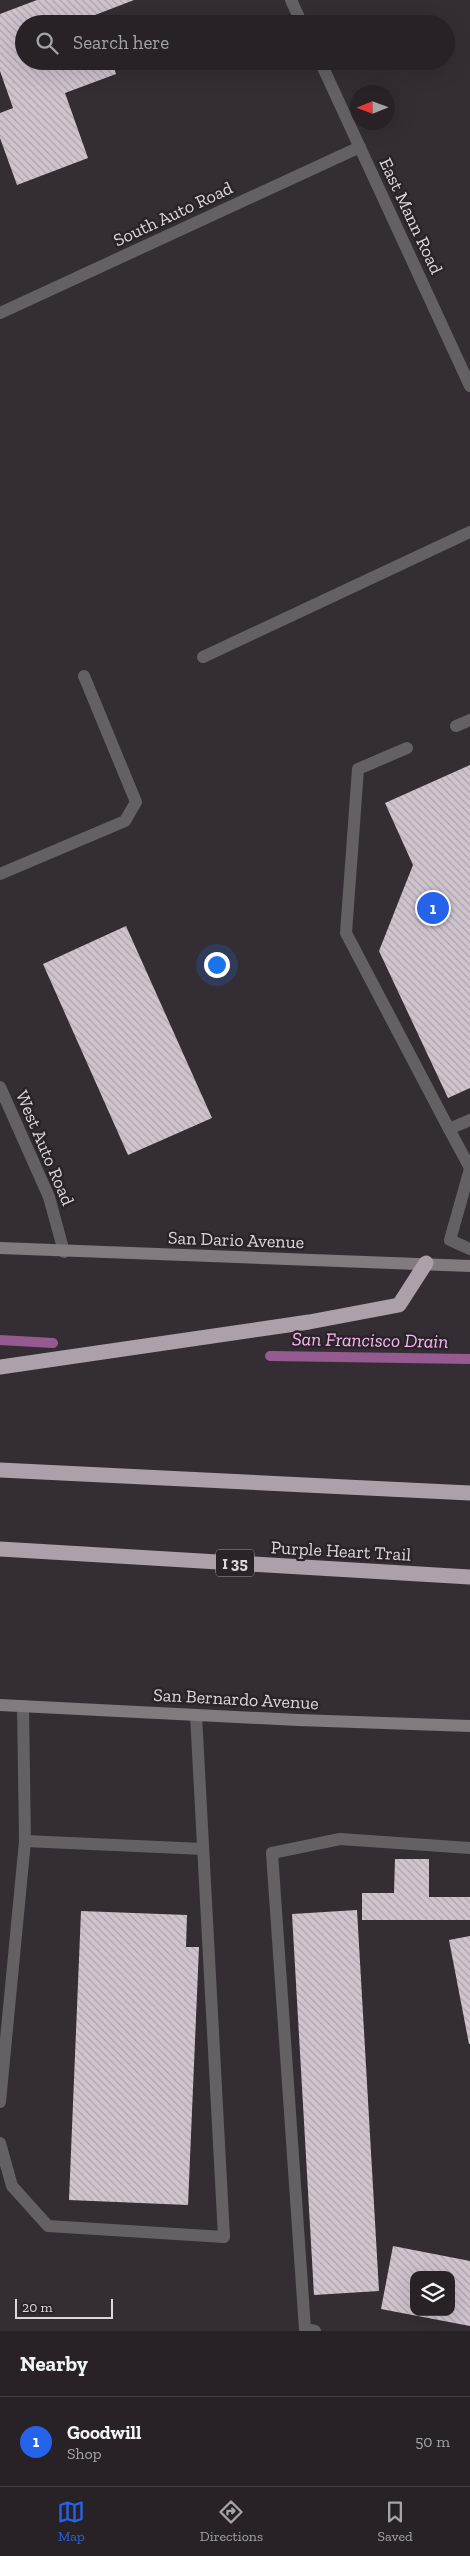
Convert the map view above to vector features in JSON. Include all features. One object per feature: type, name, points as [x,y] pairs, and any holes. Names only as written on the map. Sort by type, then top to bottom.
[{"type":"highway","points":[[0,1367],[309,1322],[399,1305],[426,1263]]},
{"type":"highway","points":[[0,1470],[470,1493]]},
{"type":"highway","name":"Purple Heart Trail","points":[[0,1549],[470,1577]]},
{"type":"main road","name":"San Dario Avenue","points":[[0,1248],[64,1252],[426,1263],[468,1266]]},
{"type":"main road","name":"San Bernardo Avenue","points":[[0,1705],[470,1726]]},
{"type":"street","points":[[291,0],[298,15]]},
{"type":"street","name":"East Mann Road","points":[[324,70],[470,386]]},
{"type":"street","name":"South Auto Road","points":[[0,313],[360,147]]},
{"type":"street","points":[[202,657],[470,532]]},
{"type":"street","points":[[0,874],[125,821],[136,802],[84,676]]},
{"type":"street","points":[[456,726],[470,720]]},
{"type":"street","points":[[407,748],[358,769],[346,933],[470,1169],[450,1240],[469,1249],[468,1266]]},
{"type":"street","name":"West Auto Road","points":[[1,1090],[50,1197],[64,1252]]},
{"type":"street","points":[[449,1129],[470,1120]]},
{"type":"street","points":[[0,2102],[25,1841],[23,1706]]},
{"type":"street","points":[[0,2143],[12,2186],[48,2226],[224,2237],[196,1715]]},
{"type":"street","points":[[315,2331],[305,2328],[272,1853],[340,1840],[470,1848]]},
{"type":"street","points":[[25,1841],[203,1849]]},
{"type":"building","points":[[37,0],[134,0],[95,15],[15,15],[15,70],[115,70],[116,74],[65,93],[88,158],[17,185],[0,138],[0,113],[13,108],[0,71],[0,14]]},
{"type":"building","points":[[470,765],[470,1088],[448,1098],[379,951],[413,865],[385,803]]},
{"type":"building","points":[[126,926],[212,1118],[128,1155],[43,964]]},
{"type":"building","points":[[395,1859],[429,1859],[429,1897],[470,1897],[470,1920],[362,1920],[362,1893],[394,1893]]},
{"type":"building","points":[[357,1910],[379,2291],[314,2295],[292,1914]]},
{"type":"building","points":[[81,1911],[187,1915],[186,1947],[199,1947],[188,2205],[69,2200]]},
{"type":"building","points":[[470,1936],[470,2044],[469,2044],[449,1940]]},
{"type":"building","points":[[393,2246],[470,2261],[470,2326],[418,2316],[455,2316],[455,2271],[410,2271],[410,2315],[381,2309]]},
{"type":"waterway","name":"San Francisco Drain","points":[[0,1340],[53,1343]]},
{"type":"waterway","name":"San Francisco Drain","points":[[270,1356],[470,1359]]},
{"type":"place","name":"Goodwill","points":[[433,908]]}]
